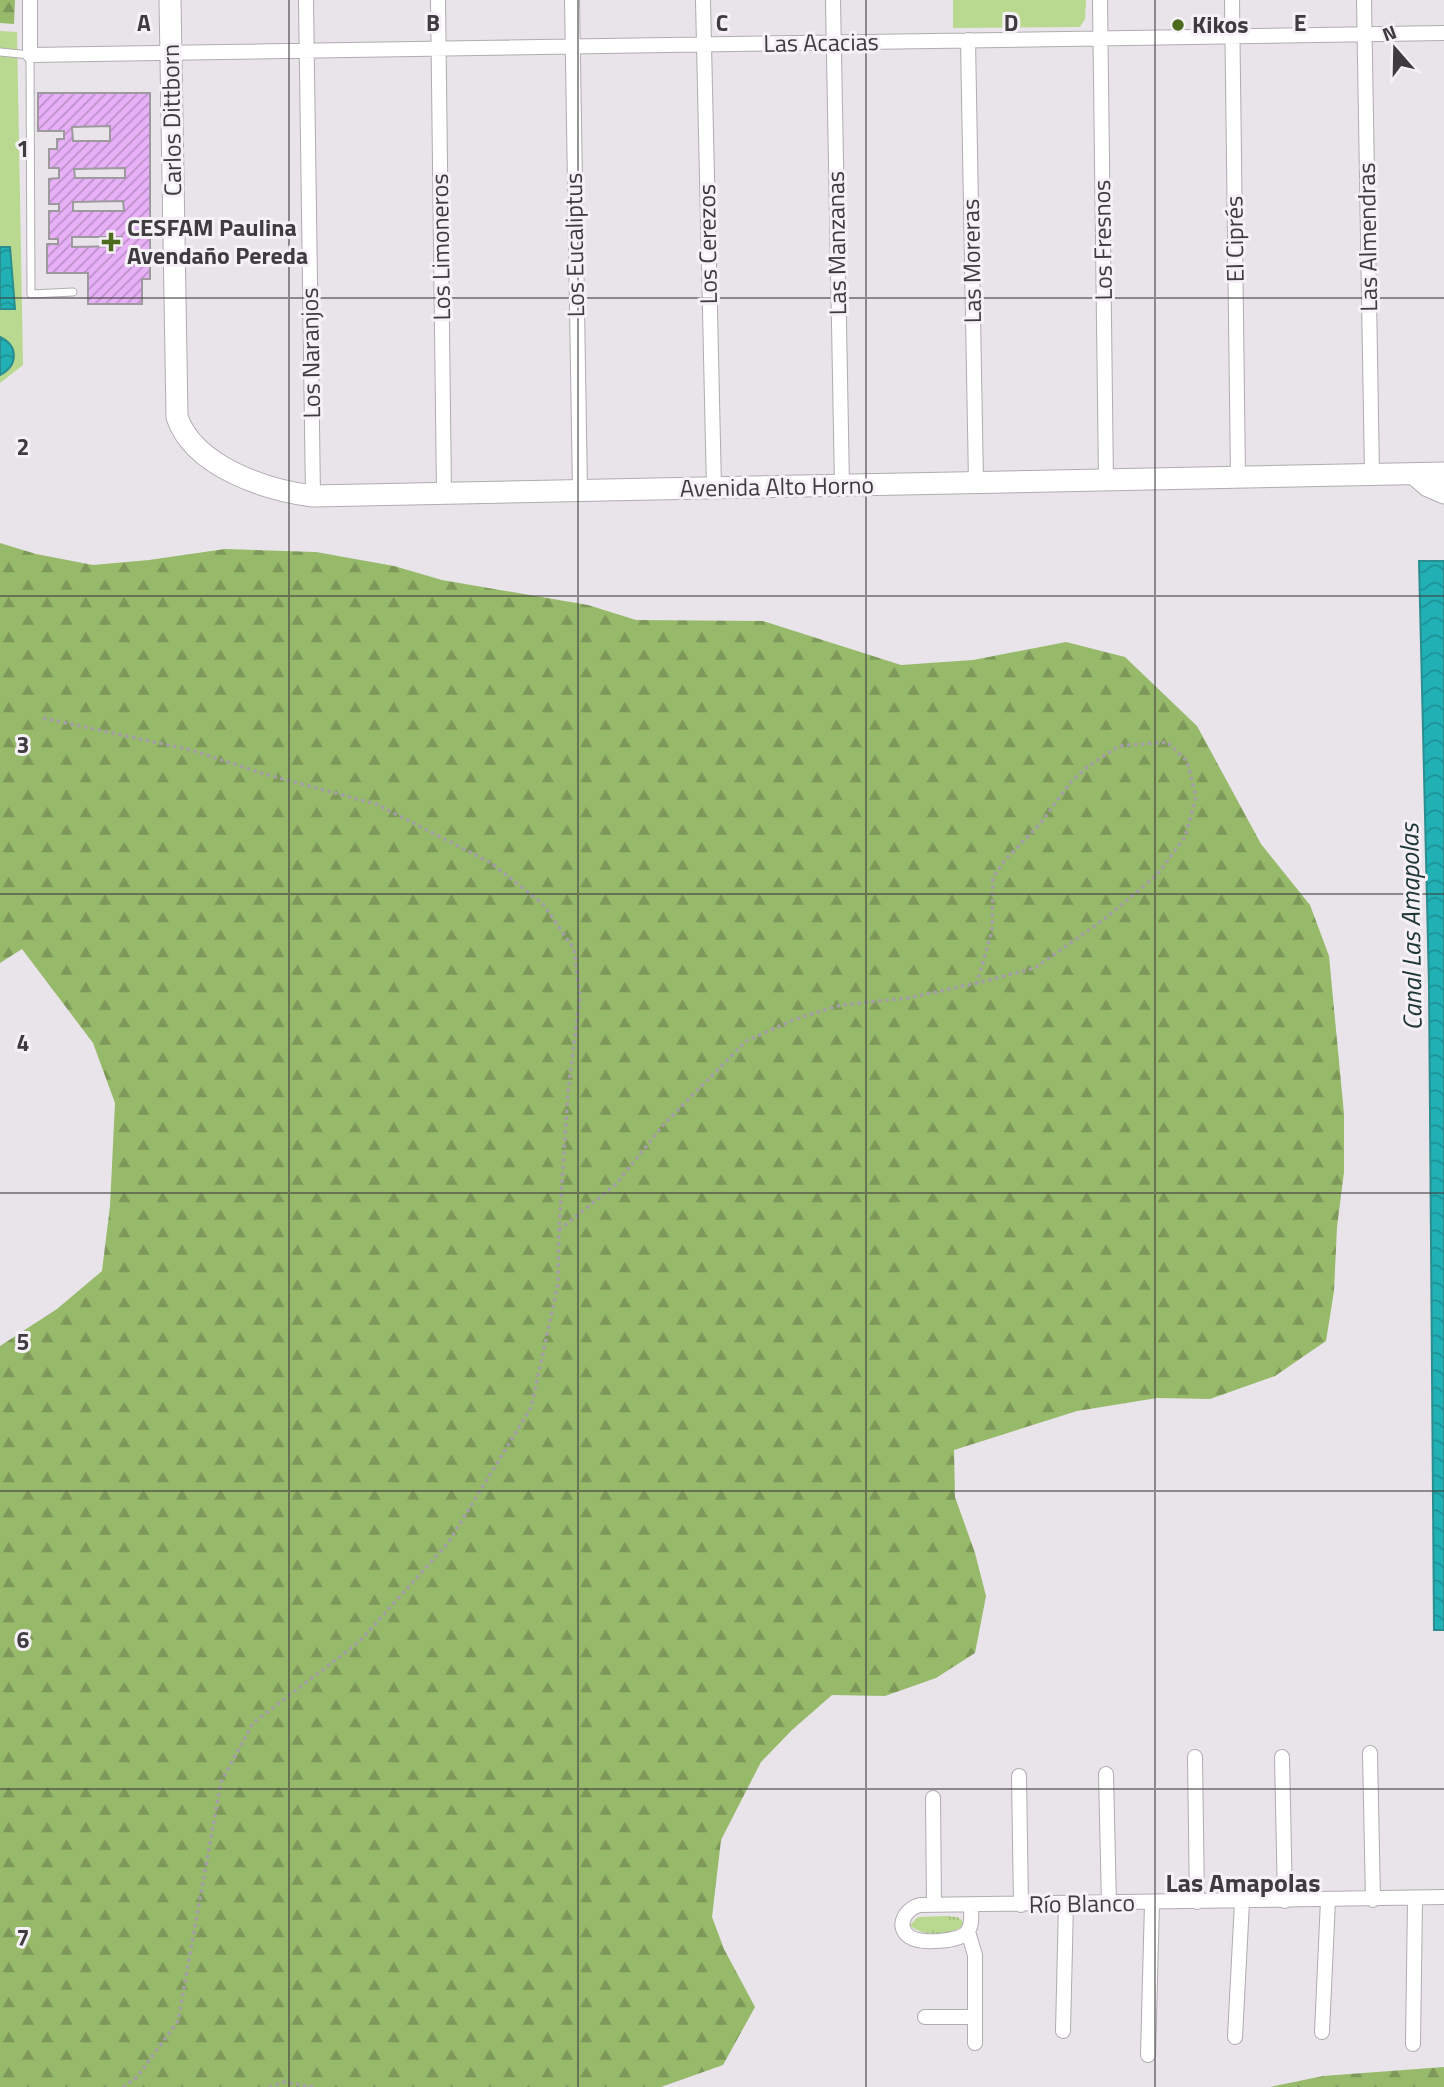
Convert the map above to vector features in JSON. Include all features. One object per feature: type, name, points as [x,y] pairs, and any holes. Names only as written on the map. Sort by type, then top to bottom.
[{"type":"street","points":[[30,0],[30,55]]},
{"type":"street","name":"Carlos Dittborn","points":[[170,0],[176,408]]},
{"type":"street","name":"Los Naranjos","points":[[306,0],[313,496]]},
{"type":"street","name":"Los Limoneros","points":[[438,0],[444,493]]},
{"type":"street","name":"Los Eucaliptus","points":[[572,0],[580,491]]},
{"type":"street","name":"Los Cerezos","points":[[704,0],[714,488]]},
{"type":"street","name":"Las Manzanas","points":[[833,0],[842,485]]},
{"type":"street","name":"Los Fresnos","points":[[1100,0],[1105,480]]},
{"type":"street","name":"El Ciprés","points":[[1232,0],[1238,477]]},
{"type":"street","name":"Las Almendras","points":[[1364,0],[1371,474]]},
{"type":"street","name":"Las Acacias","points":[[30,55],[1444,33]]},
{"type":"street","name":"Las Moreras","points":[[968,40],[976,482]]},
{"type":"street","name":"Avenida Alto Horno","points":[[176,408],[180,425],[189,439],[222,466],[257,484],[313,496],[1444,474]]},
{"type":"street","points":[[1414,474],[1428,486],[1444,493]]},
{"type":"street","points":[[1370,1754],[1373,1900]]},
{"type":"street","points":[[1195,1757],[1197,1902]]},
{"type":"street","points":[[1282,1757],[1285,1901]]},
{"type":"street","points":[[1106,1774],[1109,1904]]},
{"type":"street","points":[[1019,1776],[1021,1905]]},
{"type":"street","points":[[933,1798],[934,1905],[916,1906],[905,1915],[903,1928],[908,1936],[921,1940],[952,1940],[961,1938],[968,1931]]},
{"type":"street","name":"Río Blanco","points":[[934,1905],[1444,1898]]},
{"type":"street","points":[[1413,2044],[1415,1899]]},
{"type":"street","points":[[1322,2032],[1328,1900]]},
{"type":"street","points":[[1236,2037],[1242,1902]]},
{"type":"street","points":[[1147,2055],[1152,1903]]},
{"type":"street","points":[[1063,2031],[1066,1904]]},
{"type":"street","points":[[971,1905],[968,1931],[975,1955],[975,2043]]},
{"type":"street","points":[[925,2017],[975,2017]]},
{"type":"lane","points":[[0,51],[30,55],[31,294],[73,292]]},
{"type":"path","points":[[43,718],[191,750],[261,773],[376,804],[491,863],[543,904],[574,949],[580,997],[568,1091],[558,1284],[531,1408],[448,1543],[359,1642],[253,1723],[221,1782],[178,2021],[137,2077],[123,2087]]},
{"type":"path","points":[[559,1230],[615,1185],[665,1124],[746,1041],[793,1020],[841,1005],[908,998],[977,984],[1035,968],[1103,920],[1156,876],[1185,837],[1196,797],[1186,761],[1167,742],[1119,746],[1087,767],[1070,783],[1040,824],[1005,860],[993,878],[992,931],[977,984]]},
{"type":"path","points":[[269,2087],[284,2082],[313,2087]]},
{"type":"green space","points":[[0,0],[15,0],[14,24],[0,23]]},
{"type":"green space","points":[[953,0],[1086,0],[1085,19],[1080,27],[953,28]]},
{"type":"green space","points":[[0,31],[17,32],[23,365],[0,383]]},
{"type":"green space","points":[[0,543],[36,554],[93,565],[225,549],[316,552],[394,566],[442,580],[588,605],[636,620],[763,621],[901,665],[973,660],[1066,642],[1125,657],[1197,726],[1261,844],[1310,905],[1329,956],[1344,1114],[1344,1172],[1337,1227],[1334,1291],[1326,1341],[1275,1376],[1210,1399],[1157,1398],[1077,1411],[954,1450],[955,1497],[975,1553],[986,1596],[975,1653],[936,1678],[885,1696],[832,1695],[761,1762],[721,1840],[712,1917],[724,1949],[755,2007],[723,2065],[661,2087],[0,2087],[0,1346],[57,1309],[102,1271],[110,1206],[115,1103],[93,1043],[22,949],[0,963]]},
{"type":"green space","points":[[918,1917],[957,1917],[962,1920],[963,1925],[952,1931],[936,1934],[921,1932],[910,1925]]},
{"type":"green space","points":[[1444,2067],[1444,2087],[1270,2087],[1323,2076]]},
{"type":"water","points":[[0,247],[10,247],[15,309],[0,309]]},
{"type":"water","points":[[0,337],[11,345],[14,356],[10,367],[0,375]]},
{"type":"water","points":[[1419,561],[1444,561],[1444,1630],[1434,1630],[1429,985]]},
{"type":"building","points":[[38,93],[150,93],[150,279],[142,279],[142,304],[88,304],[88,273],[47,273],[47,244],[58,244],[58,239],[49,239],[49,211],[59,211],[59,204],[49,204],[49,179],[59,178],[59,168],[49,168],[49,149],[57,149],[57,139],[64,139],[64,131],[38,131]],"holes":[[[110,126],[110,141],[73,141],[72,127]],[[125,168],[125,178],[75,178],[74,169]],[[123,201],[124,211],[73,211],[73,202]],[[72,237],[122,237],[122,246],[72,247]]]},
{"type":"place","name":"Kikos","points":[[1178,25]]},
{"type":"place","name":"CESFAM Paulina Avendaño Pereda","points":[[111,242]]},
{"type":"district","name":"Las Amapolas","points":[[1243,1883]]},
{"type":"water label","name":"Canal Las Amapolas","points":[[1411,927]]}]
